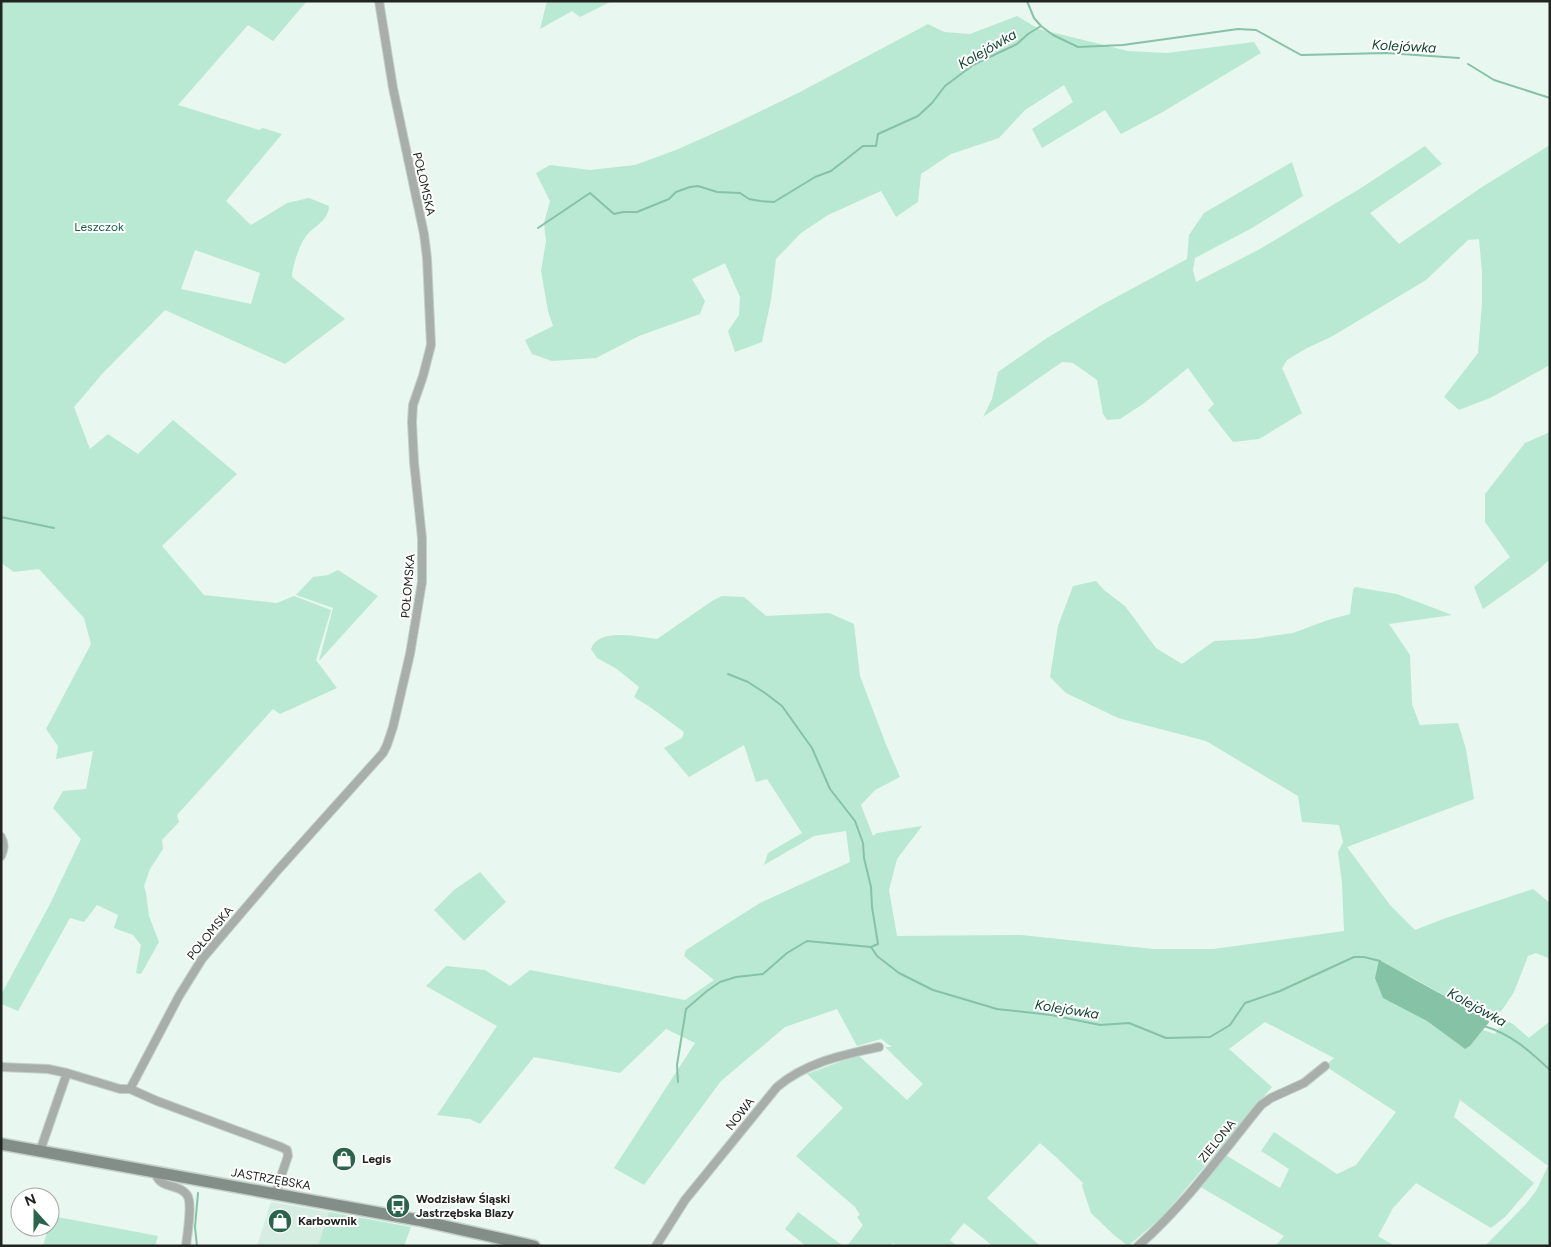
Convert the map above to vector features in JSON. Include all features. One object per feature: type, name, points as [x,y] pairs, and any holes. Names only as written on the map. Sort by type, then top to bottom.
[{"type":"main road","name":"JASTRZĘBSKA","points":[[1,1144],[418,1220],[498,1242],[534,1246]]},
{"type":"street","name":"POŁOMSKA","points":[[130,1089],[179,996],[202,959],[277,871],[383,753],[393,726],[410,654],[419,604],[423,558],[412,442],[413,405],[428,360],[431,330],[424,234],[395,97],[380,1]]},
{"type":"street","points":[[1,837],[4,842],[4,850],[1,856]]},
{"type":"street","name":"NOWA","points":[[656,1246],[686,1200],[776,1087],[806,1067],[879,1047]]},
{"type":"street","name":"ZIELONA","points":[[1138,1246],[1185,1199],[1261,1105],[1271,1098],[1304,1083],[1325,1066]]},
{"type":"street","points":[[1,1067],[48,1069],[113,1088],[130,1089],[156,1102],[287,1150],[288,1156],[275,1194]]},
{"type":"street","points":[[40,1151],[68,1074]]},
{"type":"street","points":[[158,1173],[158,1180],[187,1194],[189,1202],[186,1246]]},
{"type":"shaded area","points":[[1379,960],[1490,1021],[1470,1046],[1465,1049],[1427,1021],[1383,998],[1375,978]]},
{"type":"shaded area","points":[[271,1202],[329,1212],[318,1246],[257,1246]]},
{"type":"green space","name":"Leszczok","points":[[1,1],[307,1],[273,41],[248,25],[178,105],[259,130],[263,128],[282,134],[226,201],[251,225],[287,203],[309,198],[329,206],[326,217],[307,235],[302,243],[294,263],[292,277],[345,319],[285,364],[165,310],[103,373],[74,407],[90,449],[108,434],[138,454],[173,420],[237,474],[162,546],[204,595],[277,603],[294,596],[331,610],[316,660],[337,688],[280,714],[273,709],[177,815],[179,822],[162,840],[163,849],[150,869],[144,886],[149,916],[159,942],[141,974],[136,973],[141,945],[133,935],[114,928],[118,915],[97,905],[84,922],[70,918],[18,1011],[1,1004],[1,995],[50,904],[81,839],[53,808],[63,791],[86,789],[93,751],[56,759],[58,746],[46,729],[91,644],[84,618],[39,569],[14,572],[1,563]],"holes":[[[195,250],[260,273],[251,304],[181,289]]]},
{"type":"green space","points":[[547,1],[612,1],[580,17],[572,11],[540,29]]},
{"type":"green space","points":[[1017,16],[1039,29],[1128,51],[1167,53],[1254,42],[1261,53],[1161,113],[1121,134],[1105,110],[1042,148],[1032,129],[1073,102],[1064,85],[1025,110],[999,138],[951,154],[921,174],[918,202],[896,217],[881,191],[828,215],[801,233],[776,259],[771,300],[762,342],[735,352],[728,331],[739,315],[740,297],[725,263],[692,279],[705,301],[700,314],[639,336],[596,358],[552,361],[532,354],[525,340],[553,326],[548,311],[541,271],[546,241],[544,223],[550,201],[536,173],[550,165],[590,170],[635,165],[676,150],[732,125],[800,92],[928,24],[944,32],[970,34]]},
{"type":"green space","points":[[1550,145],[1550,365],[1490,398],[1459,410],[1444,397],[1478,353],[1482,303],[1479,239],[1468,240],[1426,280],[1331,337],[1287,360],[1282,368],[1302,413],[1259,439],[1233,442],[1208,410],[1214,404],[1188,368],[1143,404],[1120,419],[1107,420],[1103,414],[1097,380],[1073,363],[1062,362],[983,417],[992,399],[998,372],[1047,338],[1098,307],[1187,259],[1189,235],[1204,213],[1292,162],[1303,196],[1252,228],[1195,258],[1193,270],[1196,282],[1260,249],[1361,188],[1425,146],[1442,164],[1370,213],[1399,244],[1482,187]]},
{"type":"green space","points":[[1550,432],[1550,559],[1537,571],[1483,609],[1474,587],[1510,557],[1485,522],[1485,494],[1525,443]]},
{"type":"green space","points":[[338,570],[378,596],[319,661],[333,608],[296,595],[313,577],[328,575]]},
{"type":"green space","points":[[1096,581],[1104,590],[1125,606],[1156,648],[1182,664],[1214,641],[1252,639],[1293,633],[1350,614],[1355,587],[1397,594],[1452,615],[1389,624],[1410,655],[1412,704],[1420,725],[1458,723],[1466,749],[1474,799],[1347,847],[1390,905],[1415,930],[1533,889],[1550,903],[1550,959],[1536,953],[1528,956],[1514,992],[1502,1010],[1490,1021],[1413,978],[1393,969],[1407,1010],[1427,1021],[1465,1049],[1470,1046],[1483,1030],[1495,1034],[1504,1020],[1513,1024],[1529,1038],[1550,1021],[1550,1246],[1485,1246],[1526,1204],[1536,1191],[1548,1166],[1460,1100],[1454,1117],[1534,1183],[1506,1216],[1491,1228],[1416,1183],[1393,1208],[1378,1236],[1395,1246],[1275,1246],[1284,1236],[1199,1186],[1224,1154],[1280,1188],[1289,1169],[1261,1151],[1274,1132],[1337,1174],[1356,1165],[1396,1112],[1325,1066],[1334,1058],[1265,1022],[1229,1049],[1272,1087],[1162,1217],[1128,1246],[1091,1213],[1082,1186],[1083,1183],[1040,1143],[987,1198],[1040,1246],[993,1246],[964,1223],[950,1240],[957,1246],[896,1246],[893,1243],[890,1246],[847,1246],[863,1225],[857,1217],[860,1215],[855,1207],[796,1156],[843,1108],[807,1074],[858,1055],[907,1100],[923,1084],[885,1047],[892,1047],[881,1039],[857,1046],[837,1009],[785,1027],[721,1081],[644,1185],[614,1168],[695,1043],[666,1029],[620,1073],[534,1057],[480,1124],[470,1119],[437,1115],[497,1026],[426,986],[446,966],[485,970],[510,986],[530,970],[685,1000],[714,980],[684,956],[686,950],[760,903],[850,862],[846,831],[814,836],[764,865],[768,853],[802,833],[767,779],[756,782],[744,745],[689,777],[664,748],[682,738],[684,732],[634,697],[639,687],[617,669],[597,658],[591,649],[595,642],[610,636],[630,635],[657,639],[722,596],[744,597],[766,616],[829,613],[854,624],[860,676],[900,777],[875,790],[861,805],[873,836],[877,833],[922,826],[897,859],[889,890],[897,936],[1021,935],[1153,949],[1213,949],[1344,931],[1342,883],[1338,852],[1343,842],[1339,825],[1302,822],[1298,796],[1206,741],[1118,718],[1066,693],[1050,677],[1058,626],[1073,586]]},
{"type":"green space","points":[[480,872],[506,902],[464,941],[434,910],[454,890]]},
{"type":"green space","points":[[329,1212],[411,1227],[404,1246],[318,1246]]},
{"type":"green space","points":[[798,1212],[843,1246],[806,1246],[785,1229]]},
{"type":"green space","points":[[60,1218],[158,1236],[155,1246],[43,1246],[46,1237],[60,1237]]},
{"type":"waterway","name":"Kolejówka","points":[[1027,1],[1034,18],[1041,26],[1053,35],[1078,47],[1123,45],[1238,29],[1256,30],[1301,55],[1387,53],[1459,58]]},
{"type":"waterway","name":"Kolejówka","points":[[538,228],[590,193],[614,214],[637,212],[669,199],[676,192],[698,186],[717,192],[740,193],[749,199],[774,202],[815,177],[831,171],[863,146],[876,146],[878,134],[918,116],[932,103],[945,86],[973,65],[1017,44],[1041,26]]},
{"type":"waterway","name":"Kolejówka","points":[[1468,64],[1494,80],[1550,98]]},
{"type":"waterway","points":[[1,517],[54,528]]},
{"type":"waterway","name":"Kolejówka","points":[[728,674],[748,682],[782,706],[812,748],[830,789],[855,821],[863,843],[878,944],[871,947],[877,956],[899,973],[933,990],[997,1009],[1051,1015],[1100,1025],[1129,1023],[1166,1038],[1210,1037],[1230,1025],[1245,1003],[1280,991],[1354,957],[1364,957],[1380,961]]},
{"type":"waterway","points":[[678,1082],[677,1065],[686,1009],[707,991],[720,982],[736,977],[763,974],[787,953],[807,941],[871,947]]},
{"type":"waterway","name":"Kolejówka","points":[[1484,1026],[1511,1038],[1550,1070]]},
{"type":"waterway","points":[[197,1246],[195,1227],[198,1193]]},
{"type":"place","name":"Legis","points":[[344,1159]]},
{"type":"place","name":"Wodzisław Śląski Jastrzębska Blazy","points":[[398,1206]]},
{"type":"place","name":"Karbownik","points":[[280,1221]]}]
